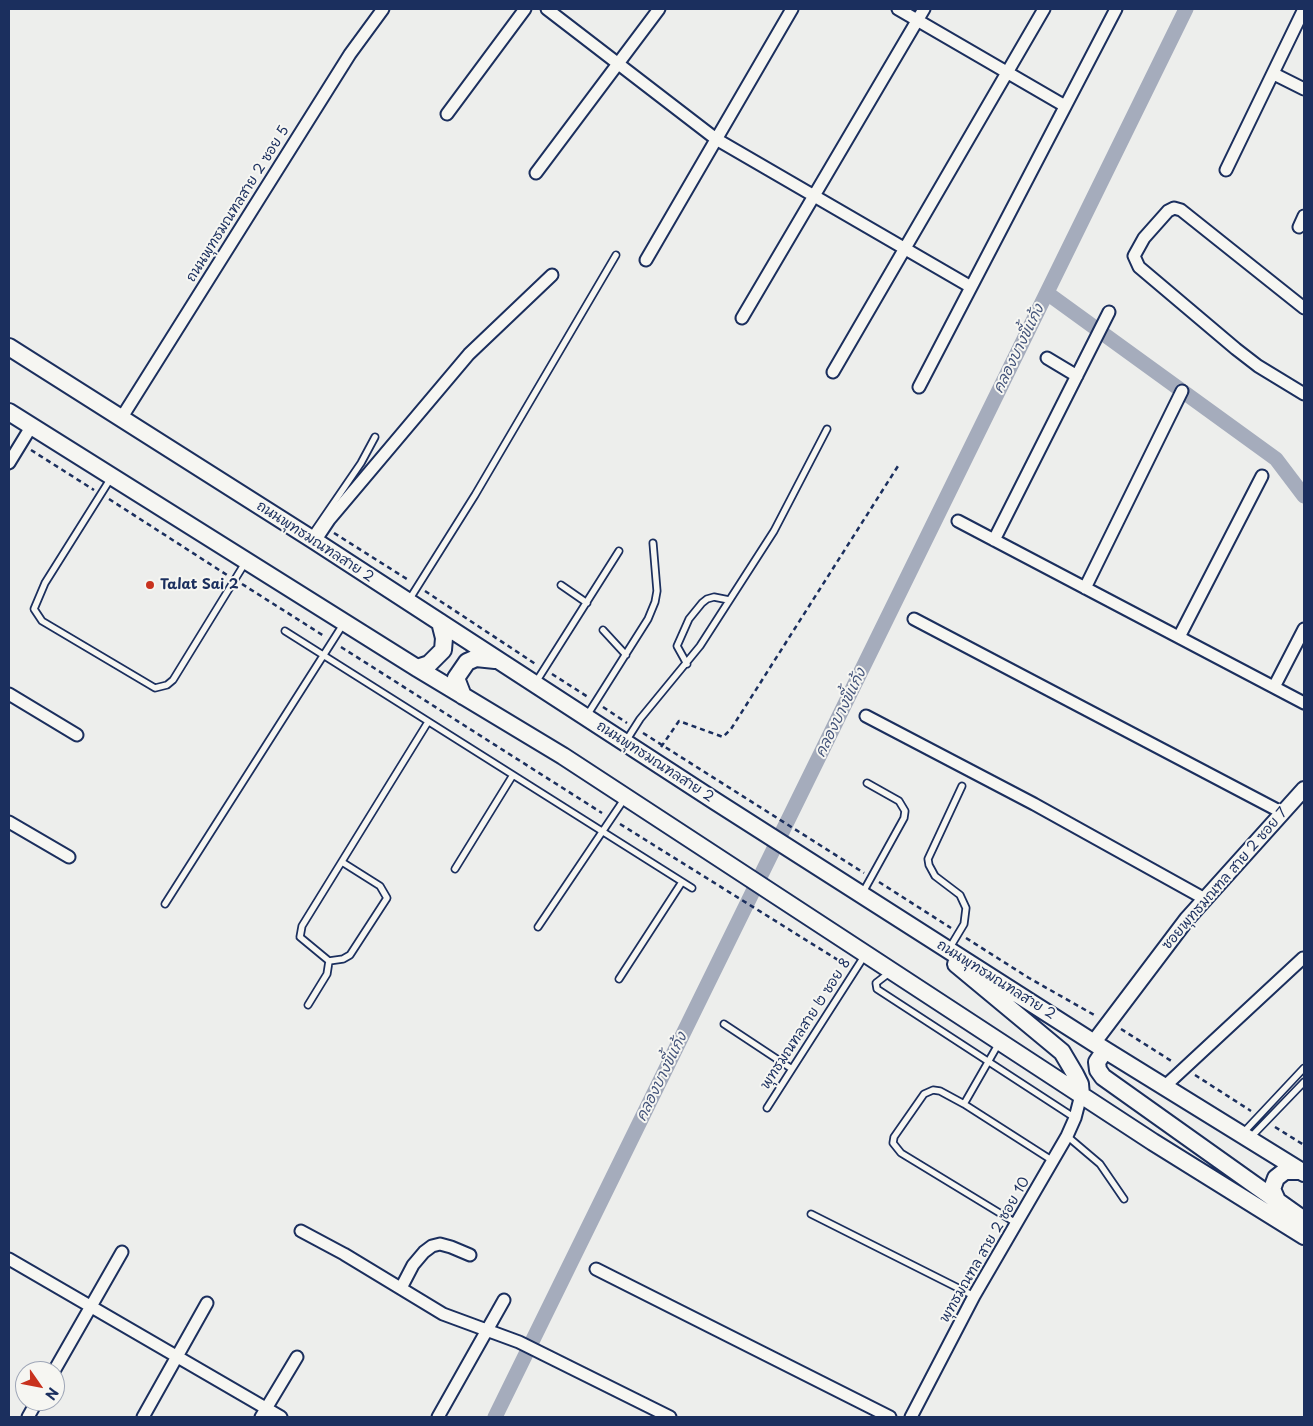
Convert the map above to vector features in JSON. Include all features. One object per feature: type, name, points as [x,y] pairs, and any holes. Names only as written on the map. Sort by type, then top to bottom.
[{"type":"main road","name":"ถนนพุทธมณฑลสาย 2","points":[[9,347],[122,417],[715,802],[808,859],[1164,1087],[1303,1172]]},
{"type":"main road","points":[[9,412],[111,478],[417,668],[563,756],[686,838],[893,970],[1081,1095],[1304,1236]]},
{"type":"main road","points":[[417,668],[429,664],[443,650],[444,638],[440,622]]},
{"type":"main road","points":[[463,696],[456,678],[459,671],[470,660],[481,658],[495,660]]},
{"type":"main road","points":[[904,921],[1062,1052],[1078,1079],[1081,1095]]},
{"type":"main road","points":[[1100,1046],[1098,1070],[1103,1077],[1276,1198],[1304,1220]]},
{"type":"main road","points":[[1276,1198],[1272,1189],[1276,1178],[1285,1171],[1303,1172]]},
{"type":"street","name":"ถนนพุทธมณฑลสาย 2 ซอย 5","points":[[122,417],[350,54],[383,9]]},
{"type":"street","points":[[447,114],[526,9]]},
{"type":"street","points":[[547,9],[716,139],[971,287]]},
{"type":"street","points":[[536,173],[658,9]]},
{"type":"street","points":[[646,260],[792,9]]},
{"type":"street","points":[[898,9],[1065,106]]},
{"type":"street","points":[[742,318],[924,9]]},
{"type":"street","points":[[833,372],[1044,9]]},
{"type":"street","points":[[919,387],[1116,9]]},
{"type":"street","points":[[1226,170],[1304,9]]},
{"type":"street","points":[[1274,74],[1304,89]]},
{"type":"street","points":[[1304,308],[1181,210],[1174,208],[1168,211],[1144,238],[1134,256],[1139,267],[1236,349],[1258,366],[1304,394]]},
{"type":"street","points":[[1299,227],[1304,216]]},
{"type":"street","points":[[312,540],[469,354],[552,275]]},
{"type":"street","points":[[994,540],[1108,312]]},
{"type":"street","points":[[1048,358],[1077,376]]},
{"type":"street","points":[[1085,588],[1182,391]]},
{"type":"street","points":[[9,463],[31,426]]},
{"type":"street","points":[[1179,637],[1262,476]]},
{"type":"street","points":[[958,520],[1304,703]]},
{"type":"street","points":[[914,619],[1282,813]]},
{"type":"street","points":[[1274,687],[1304,629]]},
{"type":"street","points":[[9,694],[78,735]]},
{"type":"street","points":[[866,716],[1042,808],[1205,899]]},
{"type":"street","name":"ซอยพุทธมณฑล สาย 2 ซอย 7","points":[[1100,1046],[1187,919],[1304,789]]},
{"type":"street","points":[[9,822],[69,857]]},
{"type":"street","points":[[1164,1087],[1304,958]]},
{"type":"street","name":"พุทธมณฑล สาย 2 ซอย 10","points":[[911,1417],[974,1296],[1067,1136],[1076,1118],[1081,1095]]},
{"type":"street","points":[[301,1230],[443,1314],[487,1332],[519,1342],[670,1417]]},
{"type":"street","points":[[401,1288],[413,1265],[432,1246],[451,1247],[470,1255]]},
{"type":"street","points":[[60,1361],[122,1252]]},
{"type":"street","points":[[9,1259],[92,1305],[264,1413],[281,1417]]},
{"type":"street","points":[[596,1269],[890,1417]]},
{"type":"street","points":[[438,1417],[504,1300]]},
{"type":"street","points":[[143,1417],[207,1303]]},
{"type":"street","points":[[264,1413],[297,1357]]},
{"type":"lane","points":[[408,602],[475,495],[616,255]]},
{"type":"lane","points":[[625,742],[662,692],[687,664],[774,531],[827,429]]},
{"type":"lane","points":[[312,540],[361,463],[374,437]]},
{"type":"lane","points":[[111,478],[45,584],[34,609],[42,621],[155,688],[167,685],[173,680],[246,561]]},
{"type":"lane","points":[[585,717],[648,619],[655,602],[657,590],[653,543]]},
{"type":"lane","points":[[534,685],[619,551]]},
{"type":"lane","points":[[561,585],[587,603]]},
{"type":"lane","points":[[687,664],[677,646],[689,620],[702,602],[707,599],[714,597],[729,600]]},
{"type":"lane","points":[[165,904],[345,622]]},
{"type":"lane","points":[[603,630],[626,655]]},
{"type":"lane","points":[[285,631],[323,657],[692,888]]},
{"type":"lane","points":[[329,961],[300,937],[302,926],[428,722]]},
{"type":"lane","points":[[455,868],[513,775]]},
{"type":"lane","points":[[862,894],[904,818],[905,811],[899,801],[867,783]]},
{"type":"lane","points":[[949,950],[964,924],[966,908],[960,895],[935,876],[928,859],[962,786]]},
{"type":"lane","points":[[538,927],[625,797]]},
{"type":"lane","points":[[329,961],[350,955],[387,898],[380,886],[342,862]]},
{"type":"lane","points":[[619,978],[682,882]]},
{"type":"lane","name":"พุทธมณฑลสาย ๒ ซอย 8","points":[[767,1108],[866,953]]},
{"type":"lane","points":[[308,1005],[328,974],[329,961]]},
{"type":"lane","points":[[893,970],[876,983],[877,989],[1076,1118]]},
{"type":"lane","points":[[724,1024],[792,1069]]},
{"type":"lane","points":[[964,1104],[1000,1042]]},
{"type":"lane","points":[[1245,1136],[1258,1116],[1304,1068]]},
{"type":"lane","points":[[1245,1136],[1267,1121],[1304,1082]]},
{"type":"lane","points":[[1016,1224],[901,1153],[893,1142],[894,1137],[924,1094],[933,1090],[940,1091],[964,1104],[1053,1161]]},
{"type":"lane","points":[[1067,1136],[1100,1164],[1124,1199]]},
{"type":"lane","points":[[811,1214],[974,1296]]},
{"type":"path","points":[[651,760],[679,721],[723,737],[731,730],[898,466]]},
{"type":"path","points":[[683,760],[835,854]]},
{"type":"path","points":[[674,857],[789,929]]},
{"type":"path","points":[[1118,1028],[1258,1116]]},
{"type":"path","points":[[1267,1121],[1304,1146]]},
{"type":"waterway","name":"คลองบางขี้แก้ง","points":[[495,1417],[1186,9]]},
{"type":"waterway","points":[[1047,293],[1276,459],[1304,496]]},
{"type":"place","name":"Talat Sai 2","points":[[150,585]]}]
